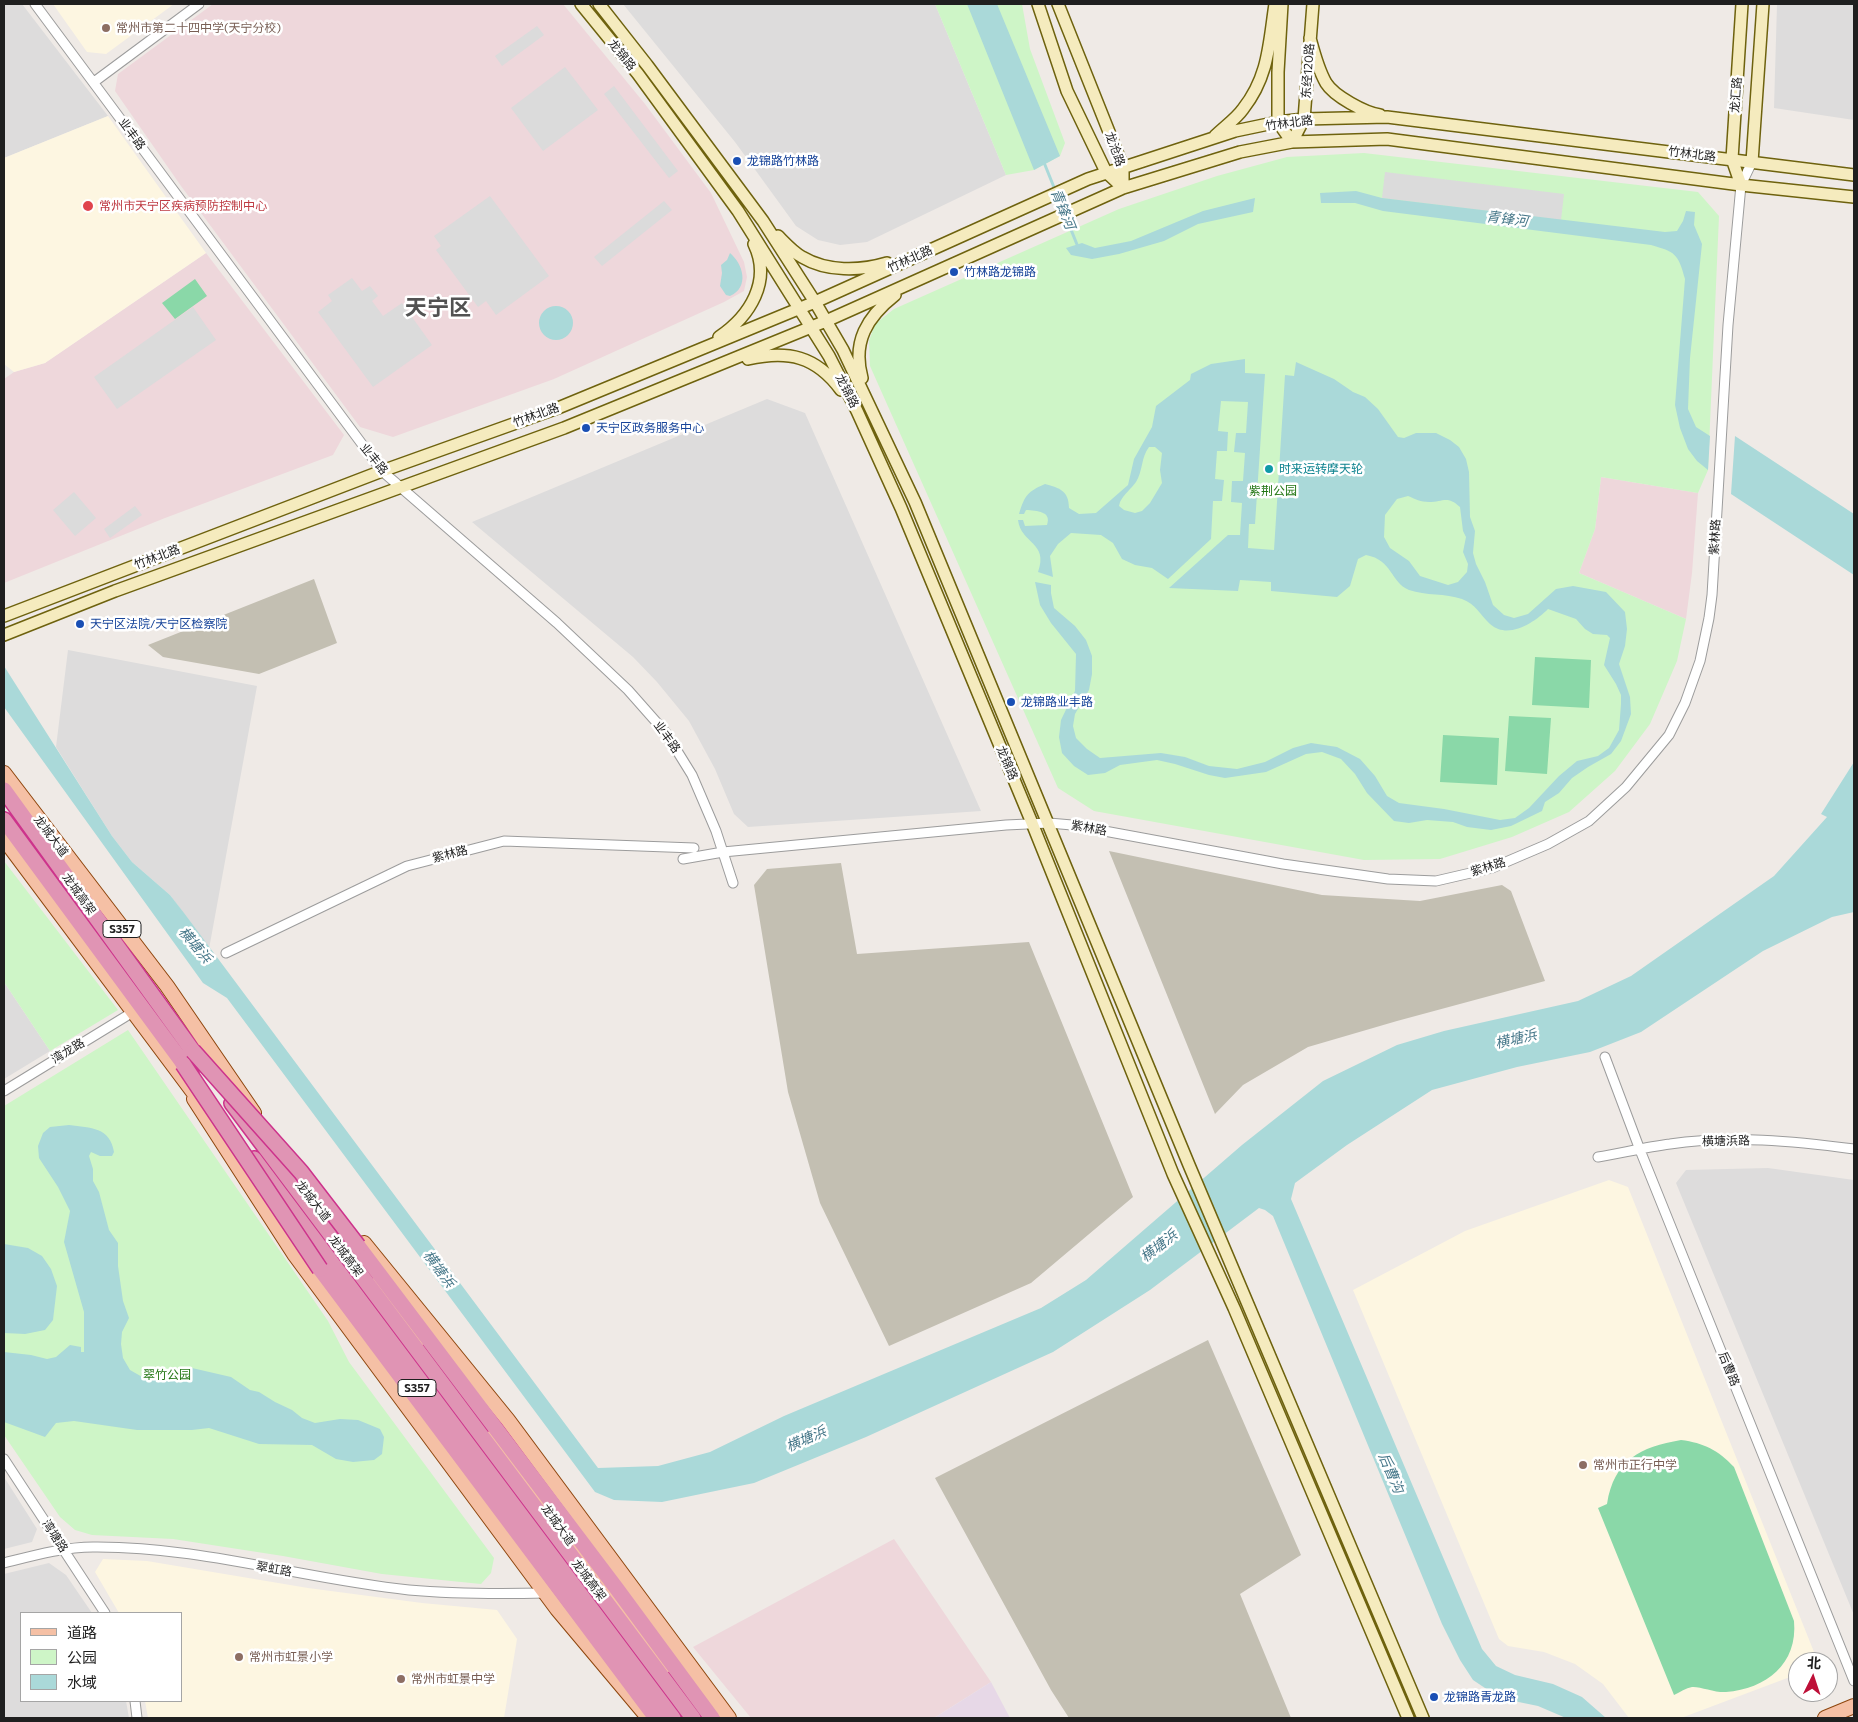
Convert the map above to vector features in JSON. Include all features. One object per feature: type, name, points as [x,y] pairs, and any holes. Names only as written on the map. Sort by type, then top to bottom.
[{"type":"highway","name":"龙城高架","points":[[4,790],[193,1051],[693,1718]]},
{"type":"highway","name":"龙城高架","points":[[4,820],[176,1062],[673,1718]]},
{"type":"highway","points":[[193,1051],[301,1172],[712,1718]]},
{"type":"highway","points":[[176,1062],[320,1269],[656,1718]]},
{"type":"main road","name":"龙锦路","points":[[581,4],[638,74],[738,211],[812,327],[857,411],[901,508],[1032,823],[1173,1174],[1213,1266],[1234,1308],[1408,1718]]},
{"type":"main road","name":"龙锦路","points":[[599,4],[648,65],[763,221],[815,302],[843,350],[915,502],[1189,1165],[1423,1718]]},
{"type":"main road","name":"龙沧路","points":[[1038,4],[1067,90],[1106,172],[1124,188]]},
{"type":"main road","name":"龙沧路","points":[[1058,4],[1123,167],[1124,188]]},
{"type":"main road","points":[[1212,138],[1243,110],[1259,85],[1267,64],[1275,4]]},
{"type":"main road","points":[[1282,4],[1278,72],[1278,122],[1292,142]]},
{"type":"main road","name":"东经120路","points":[[1292,142],[1304,120],[1313,4]]},
{"type":"main road","name":"龙汇路","points":[[1741,185],[1732,159],[1742,4]]},
{"type":"main road","name":"龙汇路","points":[[1752,162],[1763,4]]},
{"type":"main road","points":[[1310,38],[1316,60],[1327,84],[1348,102],[1373,114],[1438,124]]},
{"type":"main road","name":"竹林北路","points":[[4,616],[382,471],[558,408],[815,302],[1041,198],[1106,172],[1235,131],[1278,122],[1387,117],[1854,175]]},
{"type":"main road","name":"竹林北路","points":[[4,634],[115,591],[564,428],[826,321],[1124,188],[1240,152],[1292,142],[1387,139],[1741,185],[1854,196]]},
{"type":"main road","points":[[703,348],[742,319],[756,298],[760,274],[758,253],[738,211]]},
{"type":"main road","points":[[763,221],[802,257],[833,268],[871,268],[924,253]]},
{"type":"main road","points":[[872,411],[858,364],[859,341],[872,316],[908,284]]},
{"type":"main road","points":[[712,368],[764,355],[794,356],[816,364],[834,380],[857,411]]},
{"type":"main road","name":"龙城大道","points":[[4,773],[167,986],[238,1087],[293,1175],[467,1401],[590,1568],[705,1718]]},
{"type":"main road","name":"S357","points":[[4,839],[133,1012],[176,1062],[594,1622],[660,1718]]},
{"type":"main road","points":[[176,1062],[294,1254],[545,1593],[648,1718]]},
{"type":"main road","points":[[238,1087],[508,1420],[730,1718]]},
{"type":"main road","points":[[1825,1718],[1854,1706]]},
{"type":"street","name":"业丰路","points":[[35,4],[382,471],[399,488],[558,623],[635,697],[666,733],[692,774],[723,852],[733,883]]},
{"type":"street","points":[[94,82],[199,4]]},
{"type":"street","name":"紫林路","points":[[682,859],[723,852],[1032,823],[1049,823],[1072,825],[1283,864],[1388,879],[1436,880],[1492,868],[1548,844],[1588,821],[1626,787],[1669,735],[1685,703],[1700,661],[1712,595],[1728,325],[1741,185],[1752,162]]},
{"type":"street","name":"紫林路","points":[[226,954],[407,866],[504,841],[694,848]]},
{"type":"street","name":"湾龙路","points":[[4,1091],[133,1012]]},
{"type":"street","name":"后曹路","points":[[1605,1057],[1640,1150],[1854,1681]]},
{"type":"street","name":"横塘浜路","points":[[1598,1157],[1670,1144],[1725,1140],[1796,1142],[1854,1149]]},
{"type":"street","name":"湾塘路","points":[[4,1459],[104,1612]]},
{"type":"street","name":"翠虹路","points":[[4,1563],[91,1547],[158,1549],[409,1590],[496,1594],[545,1593]]},
{"type":"street","points":[[136,1702],[138,1718]]},
{"type":"shaded area","points":[[4,4],[22,4],[108,116],[4,158]]},
{"type":"shaded area","name":"常州市第二十四中学(天宁分校)","points":[[53,4],[174,4],[106,54],[87,52]]},
{"type":"shaded area","points":[[213,4],[563,4],[645,104],[711,193],[744,262],[747,277],[744,291],[724,302],[554,379],[393,437],[360,427],[181,186],[115,91],[118,74]]},
{"type":"shaded area","points":[[623,4],[935,4],[1006,175],[867,242],[840,245],[818,240],[796,226],[735,142]]},
{"type":"shaded area","points":[[1777,4],[1854,4],[1854,120],[1774,108]]},
{"type":"shaded area","points":[[537,26],[544,35],[502,66],[495,56]]},
{"type":"shaded area","points":[[565,67],[598,110],[543,151],[511,108]]},
{"type":"shaded area","points":[[614,86],[678,171],[669,178],[604,94]]},
{"type":"shaded area","name":"常州市天宁区疾病预防控制中心","points":[[108,116],[206,253],[45,363],[14,372],[4,364],[4,158]]},
{"type":"shaded area","points":[[1385,172],[1564,194],[1561,220],[1382,198]]},
{"type":"shaded area","points":[[490,196],[549,276],[496,315],[486,301],[478,307],[436,250],[441,246],[434,236]]},
{"type":"shaded area","points":[[664,201],[672,210],[602,266],[594,257]]},
{"type":"shaded area","points":[[206,253],[344,435],[333,455],[165,518],[4,583],[4,379],[14,372],[45,363]]},
{"type":"shaded area","points":[[352,278],[362,291],[370,286],[378,296],[372,301],[383,316],[402,303],[432,345],[373,387],[318,312],[332,301],[328,295]]},
{"type":"shaded area","points":[[193,307],[216,340],[117,409],[94,377]]},
{"type":"shaded area","points":[[767,399],[805,413],[981,811],[748,827],[734,814],[715,769],[689,721],[657,682],[633,657],[472,522]]},
{"type":"shaded area","points":[[1601,477],[1698,493],[1692,573],[1686,619],[1579,573],[1595,529]]},
{"type":"shaded area","points":[[74,492],[96,518],[75,536],[53,510]]},
{"type":"shaded area","points":[[135,506],[142,515],[110,538],[104,529]]},
{"type":"shaded area","points":[[314,579],[337,643],[259,674],[163,657],[148,645]]},
{"type":"shaded area","points":[[68,650],[257,686],[209,949],[170,895],[132,862],[112,836],[56,747]]},
{"type":"shaded area","points":[[1109,851],[1322,895],[1420,901],[1502,885],[1511,891],[1545,981],[1308,1047],[1243,1085],[1215,1114]]},
{"type":"shaded area","points":[[841,863],[857,954],[1029,942],[1133,1197],[1031,1283],[889,1346],[820,1203],[788,1092],[754,885],[767,869]]},
{"type":"shaded area","points":[[4,982],[50,1051],[4,1079]]},
{"type":"shaded area","points":[[1768,1168],[1854,1180],[1854,1615],[1676,1183],[1686,1170]]},
{"type":"shaded area","name":"常州市正行中学","points":[[1609,1180],[1628,1187],[1814,1652],[1788,1652],[1788,1678],[1681,1718],[1629,1718],[1603,1684],[1575,1664],[1544,1652],[1508,1646],[1499,1639],[1353,1290],[1465,1231]]},
{"type":"shaded area","points":[[1208,1340],[1301,1555],[1240,1594],[1291,1718],[1069,1718],[1051,1690],[935,1478]]},
{"type":"shaded area","points":[[4,1477],[37,1529],[32,1542],[4,1549]]},
{"type":"shaded area","points":[[894,1539],[991,1682],[934,1718],[751,1718],[693,1647]]},
{"type":"shaded area","points":[[103,1559],[147,1561],[308,1588],[422,1603],[497,1610],[517,1639],[504,1718],[148,1718],[145,1702],[182,1702],[182,1612],[118,1612],[95,1572]]},
{"type":"shaded area","points":[[49,1563],[66,1575],[91,1612],[20,1612],[20,1702],[126,1702],[129,1718],[4,1718],[4,1574]]},
{"type":"shaded area","points":[[991,1682],[1010,1718],[934,1718]]},
{"type":"green space","points":[[935,4],[1022,4],[1030,49],[1065,143],[1060,156],[1034,170],[1006,175]]},
{"type":"green space","name":"紫荆公园","points":[[1364,153],[1698,192],[1719,216],[1708,470],[1698,493],[1601,477],[1595,529],[1579,573],[1686,619],[1677,661],[1650,724],[1615,771],[1569,812],[1512,837],[1440,859],[1364,860],[1094,811],[1058,788],[870,366],[869,341],[875,324],[894,309],[1119,209],[1217,176],[1287,157]]},
{"type":"green space","points":[[195,279],[207,296],[175,319],[162,303]]},
{"type":"green space","points":[[1535,657],[1591,660],[1589,708],[1532,705]]},
{"type":"green space","points":[[1509,716],[1551,718],[1547,774],[1505,771]]},
{"type":"green space","points":[[1443,735],[1499,738],[1497,785],[1440,782]]},
{"type":"green space","points":[[4,861],[118,1010],[50,1051],[4,982]]},
{"type":"green space","name":"翠竹公园","points":[[128,1030],[328,1321],[349,1362],[494,1558],[491,1573],[481,1584],[382,1574],[173,1539],[92,1535],[75,1530],[60,1517],[4,1435],[4,1106]]},
{"type":"green space","points":[[1681,1440],[1697,1443],[1710,1448],[1734,1467],[1794,1621],[1794,1636],[1791,1650],[1788,1652],[1785,1662],[1766,1680],[1754,1686],[1726,1692],[1692,1687],[1674,1695],[1598,1508],[1607,1504],[1616,1476],[1631,1458],[1641,1452]]},
{"type":"water","points":[[967,4],[997,4],[1060,156],[1034,170]]},
{"type":"water","points":[[1356,191],[1382,198],[1665,232],[1677,231],[1686,211],[1695,212],[1694,225],[1702,244],[1690,358],[1688,409],[1696,427],[1710,436],[1708,470],[1697,461],[1688,449],[1680,428],[1675,405],[1685,279],[1680,264],[1674,255],[1651,245],[1383,211],[1355,203],[1321,203],[1320,193]]},
{"type":"water","points":[[1255,198],[1253,212],[1198,224],[1164,241],[1119,254],[1092,259],[1071,255],[1066,248],[1082,243],[1095,248],[1131,241],[1203,211]]},
{"type":"water","points":[[730,253],[741,269],[742,281],[736,292],[730,296],[726,295],[720,286],[721,265],[727,260]]},
{"type":"water","points":[[556,306],[563,307],[568,311],[572,316],[572,330],[568,335],[563,339],[556,340],[549,339],[544,335],[540,330],[539,323],[540,316],[544,311],[549,307]]},
{"type":"water","points":[[1245,359],[1245,373],[1265,374],[1255,524],[1249,524],[1248,548],[1274,550],[1285,375],[1294,376],[1296,362],[1334,379],[1353,392],[1365,397],[1378,409],[1398,437],[1404,438],[1416,433],[1436,433],[1459,447],[1466,459],[1469,472],[1470,517],[1475,531],[1473,553],[1493,605],[1504,615],[1514,618],[1528,614],[1556,589],[1573,586],[1606,592],[1625,612],[1627,629],[1625,646],[1619,664],[1630,697],[1631,714],[1621,741],[1611,754],[1572,778],[1559,793],[1545,802],[1542,811],[1511,826],[1491,830],[1467,827],[1453,822],[1427,820],[1409,823],[1394,821],[1367,793],[1355,774],[1341,759],[1322,752],[1306,754],[1266,772],[1225,778],[1157,760],[1120,765],[1105,773],[1088,775],[1074,766],[1062,753],[1059,737],[1061,720],[1075,691],[1076,654],[1051,623],[1040,605],[1035,582],[1051,585],[1054,608],[1075,626],[1086,640],[1092,656],[1092,674],[1089,690],[1075,714],[1073,726],[1076,738],[1100,758],[1161,753],[1185,757],[1209,766],[1237,769],[1265,762],[1293,748],[1311,743],[1337,747],[1360,759],[1375,776],[1387,796],[1399,803],[1444,809],[1500,820],[1515,818],[1529,808],[1559,776],[1577,761],[1598,756],[1609,748],[1619,730],[1621,695],[1604,665],[1610,638],[1607,635],[1593,634],[1585,629],[1576,619],[1548,609],[1536,620],[1520,628],[1513,630],[1497,629],[1467,601],[1449,596],[1409,590],[1398,582],[1381,561],[1366,555],[1358,559],[1350,586],[1337,597],[1271,591],[1271,582],[1240,580],[1238,591],[1169,588],[1228,535],[1240,535],[1242,503],[1231,502],[1232,481],[1243,481],[1245,453],[1234,452],[1236,433],[1246,433],[1248,402],[1221,401],[1218,431],[1228,432],[1227,451],[1217,451],[1215,479],[1224,480],[1222,501],[1213,501],[1211,539],[1168,579],[1152,568],[1135,565],[1122,559],[1113,543],[1101,535],[1071,533],[1058,544],[1050,556],[1053,577],[1038,572],[1040,555],[1020,528],[1018,520],[1023,520],[1025,526],[1047,525],[1048,520],[1045,514],[1039,511],[1026,510],[1024,514],[1019,514],[1023,502],[1028,495],[1034,489],[1045,484],[1063,491],[1069,502],[1069,508],[1079,514],[1096,513],[1128,485],[1134,459],[1152,427],[1156,406],[1190,380],[1191,374],[1211,364]],"holes":[[[1149,447],[1155,447],[1162,453],[1160,470],[1162,483],[1150,503],[1142,511],[1135,513],[1124,510],[1119,506],[1120,502],[1136,482]],[[1408,496],[1426,502],[1448,500],[1460,507],[1463,531],[1466,537],[1463,552],[1468,564],[1467,572],[1458,582],[1448,585],[1420,576],[1409,561],[1390,548],[1384,537],[1385,515],[1397,499]]]},
{"type":"water","points":[[1735,436],[1854,514],[1854,575],[1731,494]]},
{"type":"water","points":[[4,666],[112,836],[132,862],[170,895],[184,913],[598,1468],[658,1466],[710,1452],[784,1416],[1041,1308],[1086,1280],[1242,1145],[1323,1081],[1397,1045],[1444,1031],[1578,1001],[1631,976],[1774,876],[1827,817],[1821,814],[1854,762],[1854,912],[1832,917],[1763,951],[1641,1032],[1590,1052],[1517,1067],[1432,1090],[1347,1145],[1295,1183],[1291,1199],[1482,1649],[1496,1666],[1515,1675],[1553,1684],[1582,1697],[1606,1718],[1566,1718],[1538,1706],[1509,1700],[1494,1694],[1473,1680],[1460,1660],[1442,1624],[1273,1216],[1259,1208],[1150,1290],[1053,1352],[866,1437],[754,1483],[662,1502],[614,1500],[595,1492],[227,998],[203,983],[4,707]]},
{"type":"water","points":[[69,1125],[92,1128],[104,1133],[112,1144],[114,1152],[112,1156],[100,1156],[91,1152],[89,1156],[93,1169],[93,1181],[99,1192],[109,1230],[118,1243],[118,1266],[123,1301],[129,1318],[122,1332],[121,1344],[123,1358],[130,1370],[144,1378],[155,1380],[169,1379],[192,1368],[231,1377],[250,1390],[259,1392],[292,1410],[302,1418],[315,1423],[340,1419],[358,1420],[380,1429],[384,1437],[382,1454],[374,1460],[353,1462],[336,1459],[312,1445],[259,1444],[209,1428],[192,1430],[137,1430],[74,1421],[56,1423],[45,1437],[4,1422],[4,1352],[47,1359],[56,1357],[70,1345],[81,1347],[81,1352],[84,1352],[84,1312],[64,1242],[70,1211],[58,1187],[39,1158],[38,1146],[43,1133],[50,1127]]},
{"type":"water","points":[[4,1244],[28,1248],[42,1256],[51,1269],[57,1286],[53,1320],[45,1330],[25,1334],[4,1333]]},
{"type":"waterway","name":"青锋河","points":[[1043,160],[1078,247]]},
{"type":"place","name":"常州市第二十四中学(天宁分校)","points":[[106,28]]},
{"type":"place","name":"龙锦路竹林路","points":[[737,161]]},
{"type":"place","name":"常州市天宁区疾病预防控制中心","points":[[88,206]]},
{"type":"place","name":"竹林路龙锦路","points":[[954,272]]},
{"type":"place","name":"天宁区政务服务中心","points":[[586,428]]},
{"type":"place","name":"时来运转摩天轮","points":[[1269,469]]},
{"type":"place","name":"天宁区法院/天宁区检察院","points":[[80,624]]},
{"type":"place","name":"龙锦路业丰路","points":[[1011,702]]},
{"type":"place","name":"常州市正行中学","points":[[1583,1465]]},
{"type":"place","name":"常州市虹景小学","points":[[239,1657]]},
{"type":"place","name":"常州市虹景中学","points":[[401,1679]]},
{"type":"place","name":"龙锦路青龙路","points":[[1434,1697]]},
{"type":"district","name":"天宁区","points":[[438,308]]},
{"type":"water label","name":"横塘浜","points":[[195,945]]},
{"type":"water label","name":"横塘浜","points":[[1516,1039]]},
{"type":"water label","name":"横塘浜","points":[[1159,1246]]},
{"type":"water label","name":"横塘浜","points":[[439,1269]]},
{"type":"water label","name":"横塘浜","points":[[806,1439]]},
{"type":"water label","name":"后曹沟","points":[[1391,1473]]}]
